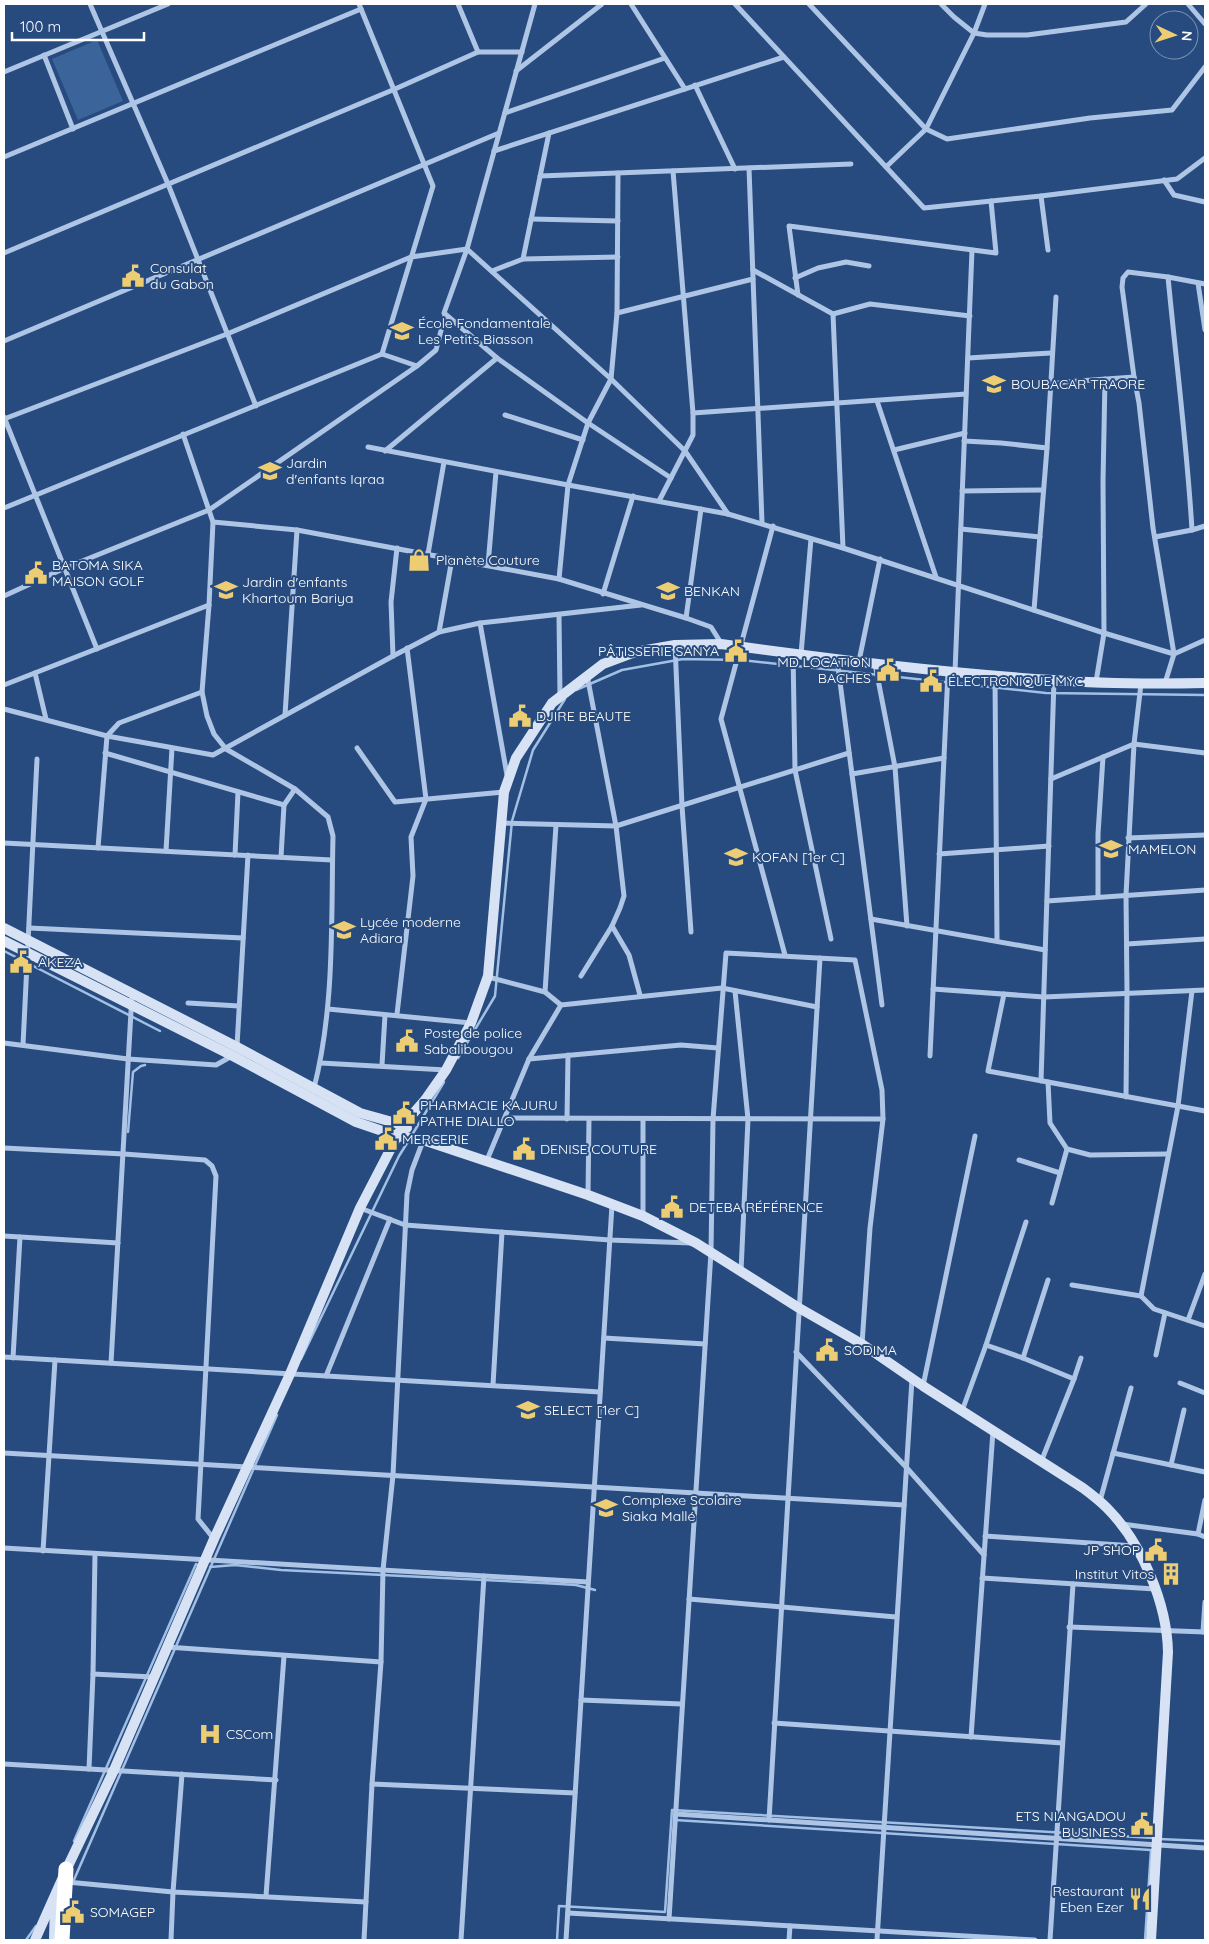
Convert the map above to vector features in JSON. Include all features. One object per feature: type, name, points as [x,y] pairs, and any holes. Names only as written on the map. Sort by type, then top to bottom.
[{"type":"highway","points":[[62,1940],[64,1877]]},
{"type":"main road","points":[[35,1940],[114,1770],[246,1467],[290,1374],[360,1208],[403,1124],[425,1100],[446,1070],[471,1023],[488,976],[504,792],[516,758],[552,703],[587,674],[603,664],[635,652],[676,645],[721,644],[951,672],[1054,680],[1141,684],[1205,683]]},
{"type":"main road","points":[[4,928],[132,994],[235,1051],[356,1122],[397,1136],[422,1140],[486,1160],[588,1195],[643,1216],[696,1243],[799,1308],[862,1344],[1100,1501],[1120,1523],[1145,1564],[1155,1589],[1167,1631],[1151,1940]]},
{"type":"main road","points":[[4,941],[132,1007],[235,1051],[314,1088],[360,1113],[403,1124],[422,1140]]},
{"type":"main road","points":[[54,1940],[55,1896]]},
{"type":"street","points":[[90,4],[168,184],[256,406]]},
{"type":"street","points":[[4,72],[168,4]]},
{"type":"street","points":[[458,4],[478,52]]},
{"type":"street","points":[[4,596],[65,568],[209,510],[416,366],[436,350],[444,313],[467,249],[535,4]]},
{"type":"street","points":[[516,71],[602,4]]},
{"type":"street","points":[[631,4],[686,89]]},
{"type":"street","points":[[735,4],[924,208],[1177,179],[1205,158]]},
{"type":"street","points":[[809,4],[926,129],[946,139],[1090,118],[1172,110],[1205,67]]},
{"type":"street","points":[[941,4],[974,33],[987,35],[1027,35],[1126,22],[1146,4]]},
{"type":"street","points":[[886,167],[926,129],[974,33],[985,4]]},
{"type":"street","points":[[1188,4],[1205,24]]},
{"type":"street","points":[[4,157],[360,7],[433,186],[382,354]]},
{"type":"street","points":[[4,253],[395,89],[478,52],[522,52]]},
{"type":"street","points":[[44,55],[73,129]]},
{"type":"street","points":[[494,150],[784,57]]},
{"type":"street","points":[[505,113],[666,58]]},
{"type":"street","points":[[695,86],[735,168]]},
{"type":"street","points":[[4,341],[499,133]]},
{"type":"street","points":[[523,260],[549,133]]},
{"type":"street","points":[[540,176],[851,164]]},
{"type":"street","points":[[749,168],[762,523]]},
{"type":"street","points":[[658,501],[694,435],[673,171]]},
{"type":"street","points":[[558,579],[568,485],[588,423],[611,379],[618,313],[618,173]]},
{"type":"street","points":[[1164,180],[1174,195],[1205,202]]},
{"type":"street","points":[[1041,196],[1048,250]]},
{"type":"street","points":[[798,295],[789,226],[996,254],[991,201]]},
{"type":"street","points":[[531,219],[618,221]]},
{"type":"street","points":[[97,649],[4,418],[226,334],[412,257],[467,249],[611,379],[685,451],[728,514]]},
{"type":"street","points":[[930,1056],[944,758],[961,529],[972,250]]},
{"type":"street","points":[[492,271],[523,260],[618,257]]},
{"type":"street","points":[[795,278],[818,268],[846,262],[869,266]]},
{"type":"street","points":[[753,270],[833,314],[870,304],[970,316]]},
{"type":"street","points":[[1165,684],[1174,654],[1154,537],[1139,403],[1122,278],[1128,272],[1168,276],[1205,284]]},
{"type":"street","points":[[1168,276],[1188,463],[1192,530]]},
{"type":"street","points":[[618,313],[753,279]]},
{"type":"street","points":[[1198,283],[1205,330]]},
{"type":"street","points":[[1034,610],[1048,448],[1056,296]]},
{"type":"street","points":[[833,314],[843,548]]},
{"type":"street","points":[[445,315],[497,358],[588,423],[671,478]]},
{"type":"street","points":[[968,358],[1052,353]]},
{"type":"street","points":[[4,508],[382,354],[416,366]]},
{"type":"street","points":[[385,450],[497,358]]},
{"type":"street","points":[[1052,384],[1134,377]]},
{"type":"street","points":[[1096,682],[1104,633],[1103,481],[1105,378]]},
{"type":"street","points":[[693,413],[966,394]]},
{"type":"street","points":[[877,400],[936,577]]},
{"type":"street","points":[[505,415],[583,440]]},
{"type":"street","points":[[894,450],[965,433]]},
{"type":"street","points":[[183,434],[212,522],[209,605],[202,692],[207,716],[214,734],[226,749],[295,789],[328,817],[333,836],[328,1008],[321,1063],[314,1088]]},
{"type":"street","points":[[964,441],[1001,442],[1048,448]]},
{"type":"street","points":[[368,447],[728,514],[880,559],[1104,633],[1174,654],[1205,640]]},
{"type":"street","points":[[428,554],[444,462]]},
{"type":"street","points":[[488,565],[496,472]]},
{"type":"street","points":[[962,491],[1043,490]]},
{"type":"street","points":[[603,594],[633,496]]},
{"type":"street","points":[[686,618],[701,508]]},
{"type":"street","points":[[212,522],[298,530],[558,579],[710,627],[721,644]]},
{"type":"street","points":[[773,526],[721,719],[785,955]]},
{"type":"street","points":[[1154,537],[1205,526]]},
{"type":"street","points":[[961,529],[1040,538]]},
{"type":"street","points":[[285,715],[298,530]]},
{"type":"street","points":[[811,539],[797,653],[795,770],[831,940]]},
{"type":"street","points":[[393,656],[391,602],[397,548]]},
{"type":"street","points":[[439,632],[452,558]]},
{"type":"street","points":[[859,661],[880,559]]},
{"type":"street","points":[[4,685],[209,605]]},
{"type":"street","points":[[4,709],[107,736],[213,755],[439,632],[480,623],[641,605]]},
{"type":"street","points":[[559,615],[560,696]]},
{"type":"street","points":[[480,623],[508,780]]},
{"type":"street","points":[[676,645],[682,806],[691,932]]},
{"type":"street","points":[[397,1014],[413,876],[412,837],[426,799],[407,648]]},
{"type":"street","points":[[837,658],[882,1005]]},
{"type":"street","points":[[875,663],[895,767],[907,926]]},
{"type":"street","points":[[35,673],[46,719]]},
{"type":"street","points":[[581,976],[612,926],[624,896],[616,826],[587,674]]},
{"type":"street","points":[[995,675],[997,941]]},
{"type":"street","points":[[1041,1081],[1054,680]]},
{"type":"street","points":[[1126,1097],[1128,993],[1126,895],[1128,838],[1134,744],[1141,684]]},
{"type":"street","points":[[98,848],[107,736],[119,723],[202,692]]},
{"type":"street","points":[[1051,780],[1134,744],[1205,753]]},
{"type":"street","points":[[166,851],[172,748]]},
{"type":"street","points":[[357,748],[395,802],[504,792]]},
{"type":"street","points":[[105,753],[284,805]]},
{"type":"street","points":[[502,823],[616,826],[849,753]]},
{"type":"street","points":[[1098,897],[1098,834],[1103,757]]},
{"type":"street","points":[[852,774],[944,758]]},
{"type":"street","points":[[23,1045],[37,759]]},
{"type":"street","points":[[281,857],[284,805],[295,789]]},
{"type":"street","points":[[235,855],[238,792]]},
{"type":"street","points":[[545,992],[556,824]]},
{"type":"street","points":[[1128,838],[1205,835]]},
{"type":"street","points":[[4,843],[332,860]]},
{"type":"street","points":[[939,854],[1048,846]]},
{"type":"street","points":[[4,1043],[128,1060],[216,1065],[235,1051],[248,855]]},
{"type":"street","points":[[1047,901],[1205,890]]},
{"type":"street","points":[[871,920],[1045,950]]},
{"type":"street","points":[[612,926],[629,955],[640,995]]},
{"type":"street","points":[[29,928],[243,938]]},
{"type":"street","points":[[1126,944],[1205,939]]},
{"type":"street","points":[[669,1919],[711,1252],[713,1119],[726,953],[855,960],[882,1090],[884,1119],[870,1228],[862,1344]]},
{"type":"street","points":[[769,1820],[820,958]]},
{"type":"street","points":[[488,976],[545,992],[562,1005],[640,995],[722,988],[817,1008]]},
{"type":"street","points":[[933,989],[1044,997],[1205,990]]},
{"type":"street","points":[[735,991],[748,1118],[741,1271]]},
{"type":"street","points":[[1140,1296],[1178,1106],[1192,991]]},
{"type":"street","points":[[111,1363],[132,994]]},
{"type":"street","points":[[1004,994],[988,1071],[1205,1111]]},
{"type":"street","points":[[188,1003],[239,1006]]},
{"type":"street","points":[[486,1160],[529,1059],[562,1005]]},
{"type":"street","points":[[328,1008],[471,1023]]},
{"type":"street","points":[[382,1065],[385,1015]]},
{"type":"street","points":[[529,1059],[681,1046],[718,1048]]},
{"type":"street","points":[[567,1118],[568,1055]]},
{"type":"street","points":[[321,1063],[446,1070]]},
{"type":"street","points":[[1048,1082],[1050,1123],[1067,1149],[1090,1155],[1168,1154]]},
{"type":"street","points":[[505,1118],[884,1119]]},
{"type":"street","points":[[588,1195],[589,1118]]},
{"type":"street","points":[[643,1118],[643,1216]]},
{"type":"street","points":[[923,1386],[975,1136]]},
{"type":"street","points":[[364,1940],[372,1784],[381,1662],[383,1570],[392,1476],[407,1194],[412,1170],[422,1140]]},
{"type":"street","points":[[4,1148],[205,1160],[212,1166],[216,1176],[198,1519],[214,1539]]},
{"type":"street","points":[[1052,1203],[1067,1149]]},
{"type":"street","points":[[1019,1160],[1060,1172]]},
{"type":"street","points":[[566,1940],[612,1204]]},
{"type":"street","points":[[360,1208],[406,1225],[610,1240],[696,1243]]},
{"type":"street","points":[[326,1376],[390,1219]]},
{"type":"street","points":[[962,1411],[986,1345],[1026,1222]]},
{"type":"street","points":[[493,1385],[502,1232]]},
{"type":"street","points":[[4,1236],[118,1243]]},
{"type":"street","points":[[13,1358],[20,1237]]},
{"type":"street","points":[[1188,1320],[1205,1274]]},
{"type":"street","points":[[1023,1358],[1048,1280]]},
{"type":"street","points":[[1072,1285],[1140,1296],[1154,1309],[1205,1326]]},
{"type":"street","points":[[1156,1355],[1165,1313]]},
{"type":"street","points":[[604,1338],[705,1344]]},
{"type":"street","points":[[986,1345],[1074,1379]]},
{"type":"street","points":[[796,1352],[906,1466],[984,1555]]},
{"type":"street","points":[[4,1357],[600,1392]]},
{"type":"street","points":[[1041,1462],[1081,1358]]},
{"type":"street","points":[[43,1551],[55,1360]]},
{"type":"street","points":[[877,1940],[912,1378]]},
{"type":"street","points":[[1180,1383],[1205,1392]]},
{"type":"street","points":[[1100,1501],[1131,1388]]},
{"type":"street","points":[[1171,1465],[1184,1410]]},
{"type":"street","points":[[971,1737],[993,1430]]},
{"type":"street","points":[[4,1453],[904,1505]]},
{"type":"street","points":[[1113,1453],[1205,1472]]},
{"type":"street","points":[[1198,1534],[1205,1500]]},
{"type":"street","points":[[1120,1523],[1198,1534],[1205,1537]]},
{"type":"street","points":[[985,1536],[1134,1546]]},
{"type":"street","points":[[4,1548],[588,1582]]},
{"type":"street","points":[[89,1769],[95,1554]]},
{"type":"street","points":[[461,1940],[484,1576]]},
{"type":"street","points":[[982,1578],[1155,1589]]},
{"type":"street","points":[[1050,1940],[1073,1584]]},
{"type":"street","points":[[689,1599],[896,1617]]},
{"type":"street","points":[[1069,1627],[1204,1632],[1205,1602]]},
{"type":"street","points":[[167,1647],[381,1662]]},
{"type":"street","points":[[266,1896],[284,1656]]},
{"type":"street","points":[[93,1674],[154,1677]]},
{"type":"street","points":[[581,1700],[682,1704]]},
{"type":"street","points":[[774,1723],[1062,1742]]},
{"type":"street","points":[[4,1764],[276,1780]]},
{"type":"street","points":[[171,1940],[182,1774]]},
{"type":"street","points":[[372,1784],[575,1794]]},
{"type":"street","points":[[676,1814],[1205,1848]]},
{"type":"street","points":[[64,1877],[173,1892],[366,1902]]},
{"type":"street","points":[[568,1913],[1035,1940]]},
{"type":"street","points":[[789,1940],[790,1926]]},
{"type":"shaded area","points":[[97,40],[123,101],[78,120],[52,59]]},
{"type":"waterway","points":[[576,690],[622,670],[683,659],[741,660],[1046,693],[1205,695]]},
{"type":"waterway","points":[[458,1058],[495,996],[512,821],[533,750],[565,699]]},
{"type":"waterway","points":[[4,951],[160,1031]]},
{"type":"waterway","points":[[128,1132],[133,1072],[145,1065]]},
{"type":"waterway","points":[[412,1135],[444,1082]]},
{"type":"waterway","points":[[301,1359],[399,1156],[409,1140]]},
{"type":"waterway","points":[[73,1882],[277,1415]]},
{"type":"waterway","points":[[74,1841],[196,1564],[200,1566]]},
{"type":"waterway","points":[[210,1567],[235,1565],[281,1570],[543,1583],[576,1585],[595,1590]]},
{"type":"waterway","points":[[557,1940],[559,1906],[665,1912],[672,1810],[1154,1838]]},
{"type":"waterway","points":[[675,1820],[1151,1850],[1145,1940]]},
{"type":"waterway","points":[[1159,1839],[1205,1841]]},
{"type":"waterway","points":[[26,1940],[36,1926]]},
{"type":"place","name":"Consulat du Gabon","points":[[133,276]]},
{"type":"place","name":"École Fondamentale Les Petits Biasson","points":[[402,331]]},
{"type":"place","name":"BOUBACAR TRAORE","points":[[994,384]]},
{"type":"place","name":"Jardin d'enfants Iqraa","points":[[270,471]]},
{"type":"place","name":"Planète Couture","points":[[419,560]]},
{"type":"place","name":"BATOMA SIKA MAISON GOLF","points":[[36,573]]},
{"type":"place","name":"Jardin d'enfants Khartoum Bariya","points":[[226,590]]},
{"type":"place","name":"BENKAN","points":[[668,591]]},
{"type":"place","name":"PÂTISSERIE SANYA","points":[[736,651]]},
{"type":"place","name":"MD LOCATION BACHES","points":[[888,670]]},
{"type":"place","name":"ÉLECTRONIQUE MYC","points":[[931,681]]},
{"type":"place","name":"DJIRE BEAUTE","points":[[520,716]]},
{"type":"place","name":"MAMELON","points":[[1111,849]]},
{"type":"place","name":"KOFAN [1er C]","points":[[736,857]]},
{"type":"place","name":"Lycée moderne Adiara","points":[[344,930]]},
{"type":"place","name":"AKEZA","points":[[21,962]]},
{"type":"place","name":"Poste de police Sabalibougou","points":[[407,1041]]},
{"type":"place","name":"PHARMACIE KAJURU PATHE DIALLO","points":[[404,1113]]},
{"type":"place","name":"MERCERIE","points":[[386,1139]]},
{"type":"place","name":"DENISE COUTURE","points":[[524,1149]]},
{"type":"place","name":"DETEBA RÉFÉRENCE","points":[[672,1207]]},
{"type":"place","name":"SODIMA","points":[[827,1350]]},
{"type":"place","name":"SELECT [1er C]","points":[[528,1410]]},
{"type":"place","name":"Complexe Scolaire Siaka Mallé","points":[[606,1508]]},
{"type":"place","name":"JP SHOP","points":[[1156,1550]]},
{"type":"place","name":"Institut Vitos","points":[[1171,1574]]},
{"type":"place","name":"CSCom","points":[[210,1734]]},
{"type":"place","name":"ETS NIANGADOU BUSINESS","points":[[1142,1824]]},
{"type":"place","name":"Restaurant Eben Ezer","points":[[1140,1899]]},
{"type":"place","name":"SOMAGEP","points":[[73,1912]]}]
